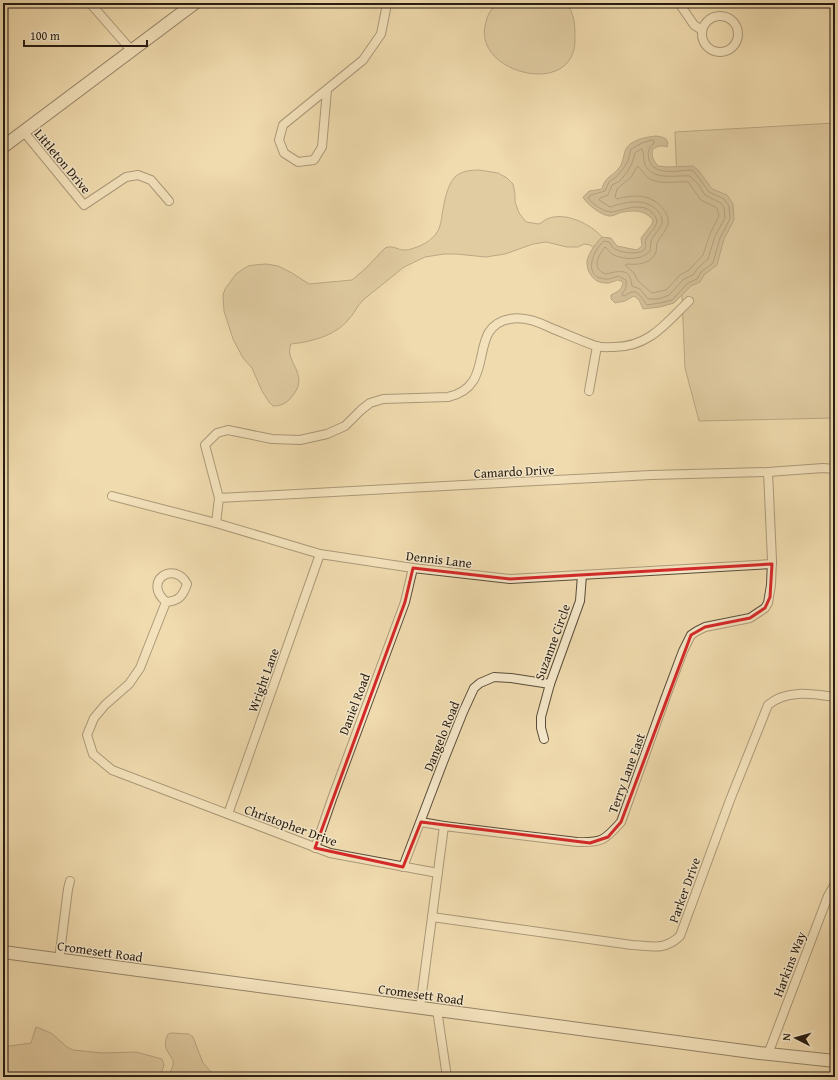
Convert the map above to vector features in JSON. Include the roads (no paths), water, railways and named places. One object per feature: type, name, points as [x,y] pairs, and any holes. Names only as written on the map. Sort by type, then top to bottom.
[{"type":"street","points":[[90,3],[132,51]]},
{"type":"street","points":[[3,147],[195,3]]},
{"type":"street","points":[[327,90],[322,147],[314,160],[298,162],[284,153],[279,140],[283,125],[363,60],[381,34],[386,3]]},
{"type":"street","points":[[678,3],[694,25],[702,30]]},
{"type":"street","points":[[724,16],[730,18],[735,23],[738,30],[738,37],[735,44],[730,49],[723,52],[716,52],[709,49],[704,44],[702,30],[704,23],[710,18],[724,16]]},
{"type":"street","name":"Littleton Drive","points":[[24,132],[84,205],[126,177],[138,175],[151,180],[169,201]]},
{"type":"street","points":[[216,523],[219,498],[205,445],[217,433],[228,430],[272,440],[300,440],[328,434],[346,426],[361,410],[370,404],[383,399],[448,397],[464,392],[472,384],[477,375],[484,342],[489,331],[494,326],[509,319],[523,319],[540,323],[598,346],[623,347],[639,343],[657,332],[689,301]]},
{"type":"street","points":[[590,391],[598,346]]},
{"type":"street","name":"Camardo Drive","points":[[219,498],[652,475],[768,472],[835,468]]},
{"type":"street","name":"Terry Lane East","points":[[421,822],[577,842],[603,840],[608,837],[621,822],[665,698],[683,651],[691,636],[705,627],[750,618],[765,608],[770,597],[772,564],[768,472]]},
{"type":"street","name":"Dennis Lane","points":[[112,496],[216,523],[320,554],[413,568],[510,579],[772,564]]},
{"type":"street","name":"Wright Lane","points":[[228,814],[320,554]]},
{"type":"street","name":"Daniel Road","points":[[315,848],[334,792],[406,602],[413,568]]},
{"type":"street","name":"Suzanne Circle","points":[[544,739],[541,728],[541,717],[550,684],[580,601],[582,575]]},
{"type":"street","name":"Christopher Drive","points":[[166,602],[140,668],[129,684],[105,705],[94,718],[87,735],[93,754],[112,770],[315,848],[330,853],[438,873]]},
{"type":"street","name":"Dangelo Road","points":[[403,867],[443,762],[474,688],[480,683],[494,677],[550,684]]},
{"type":"street","name":"Parker Drive","points":[[432,917],[632,945],[658,947],[673,942],[680,936],[730,800],[768,705],[781,697],[798,694],[835,697]]},
{"type":"street","points":[[420,1008],[444,826]]},
{"type":"street","points":[[59,960],[70,881]]},
{"type":"street","name":"Harkins Way","points":[[768,1054],[828,896],[835,884]]},
{"type":"street","name":"Cromesett Road","points":[[3,952],[768,1054],[835,1061]]},
{"type":"street","points":[[437,1010],[447,1077]]},
{"type":"water","points":[[656,136],[664,138],[668,142],[667,147],[660,146],[653,149],[653,158],[658,166],[693,166],[699,171],[712,189],[727,195],[733,204],[734,220],[724,239],[717,265],[704,275],[700,282],[691,286],[674,303],[660,307],[643,309],[639,300],[634,296],[625,301],[615,303],[611,299],[611,295],[621,289],[623,282],[618,280],[610,283],[601,283],[597,281],[589,273],[587,261],[589,254],[602,237],[611,238],[617,246],[637,250],[642,246],[641,238],[652,224],[653,220],[646,214],[638,211],[629,211],[611,216],[603,214],[587,203],[583,197],[589,191],[602,189],[607,179],[621,166],[626,149],[630,144],[641,139]]}]
